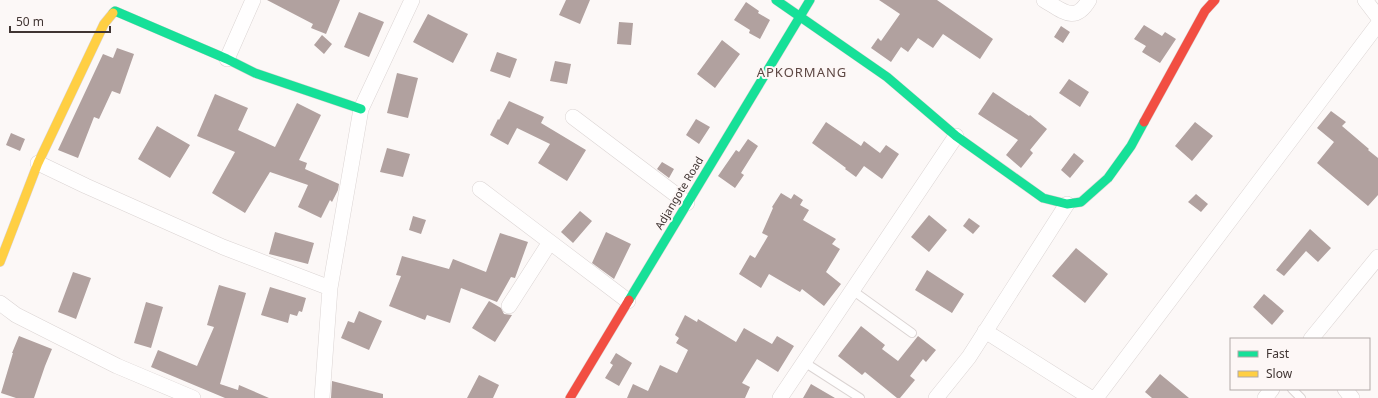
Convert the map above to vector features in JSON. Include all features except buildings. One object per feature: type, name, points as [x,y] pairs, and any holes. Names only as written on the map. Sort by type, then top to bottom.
[{"type":"street","points":[[227,59],[253,0]]},
{"type":"street","points":[[322,398],[330,288],[361,109],[412,0]]},
{"type":"street","points":[[776,0],[887,77],[956,136],[1043,198],[1067,204],[1081,202],[1090,196],[1108,178],[1131,146],[1205,11],[1215,0]]},
{"type":"street","name":"Adjangote Road","points":[[570,398],[810,0]]},
{"type":"street","points":[[1044,0],[1067,13],[1075,14],[1084,9],[1089,0]]},
{"type":"street","points":[[1366,0],[1378,17]]},
{"type":"street","points":[[0,262],[38,163],[112,6],[115,10],[227,59],[255,73],[361,109]]},
{"type":"street","points":[[1096,398],[1378,24]]},
{"type":"street","points":[[573,117],[687,203]]},
{"type":"street","points":[[780,398],[956,136]]},
{"type":"street","points":[[38,163],[223,247],[330,288]]},
{"type":"street","points":[[480,189],[628,301]]},
{"type":"street","points":[[936,398],[969,357],[1067,204]]},
{"type":"street","points":[[509,306],[550,242]]},
{"type":"street","points":[[1312,338],[1378,257]]},
{"type":"street","points":[[0,304],[16,315],[116,366],[193,398]]},
{"type":"street","points":[[985,331],[1091,398]]},
{"type":"street","points":[[1265,398],[1271,390]]},
{"type":"street","points":[[1346,390],[1352,398]]},
{"type":"lane","points":[[852,290],[912,332]]},
{"type":"lane","points":[[804,362],[860,398]]},
{"type":"lane","points":[[1293,390],[1301,398]]},
{"type":"traffic: fast","points":[[776,0],[887,77],[956,136],[1043,198],[1067,204],[1081,202],[1108,178],[1131,146],[1144,122]]},
{"type":"traffic: fast","points":[[629,300],[810,0]]},
{"type":"traffic: fast","points":[[113,13],[115,11],[227,59],[255,73],[361,109]]},
{"type":"traffic: slow","points":[[0,262],[38,163],[104,24],[113,13]]},
{"type":"traffic: jam","points":[[1144,122],[1205,11],[1215,0]]},
{"type":"traffic: jam","points":[[570,398],[629,300]]},
{"type":"district","name":"APKORMANG","points":[[802,72]]}]
